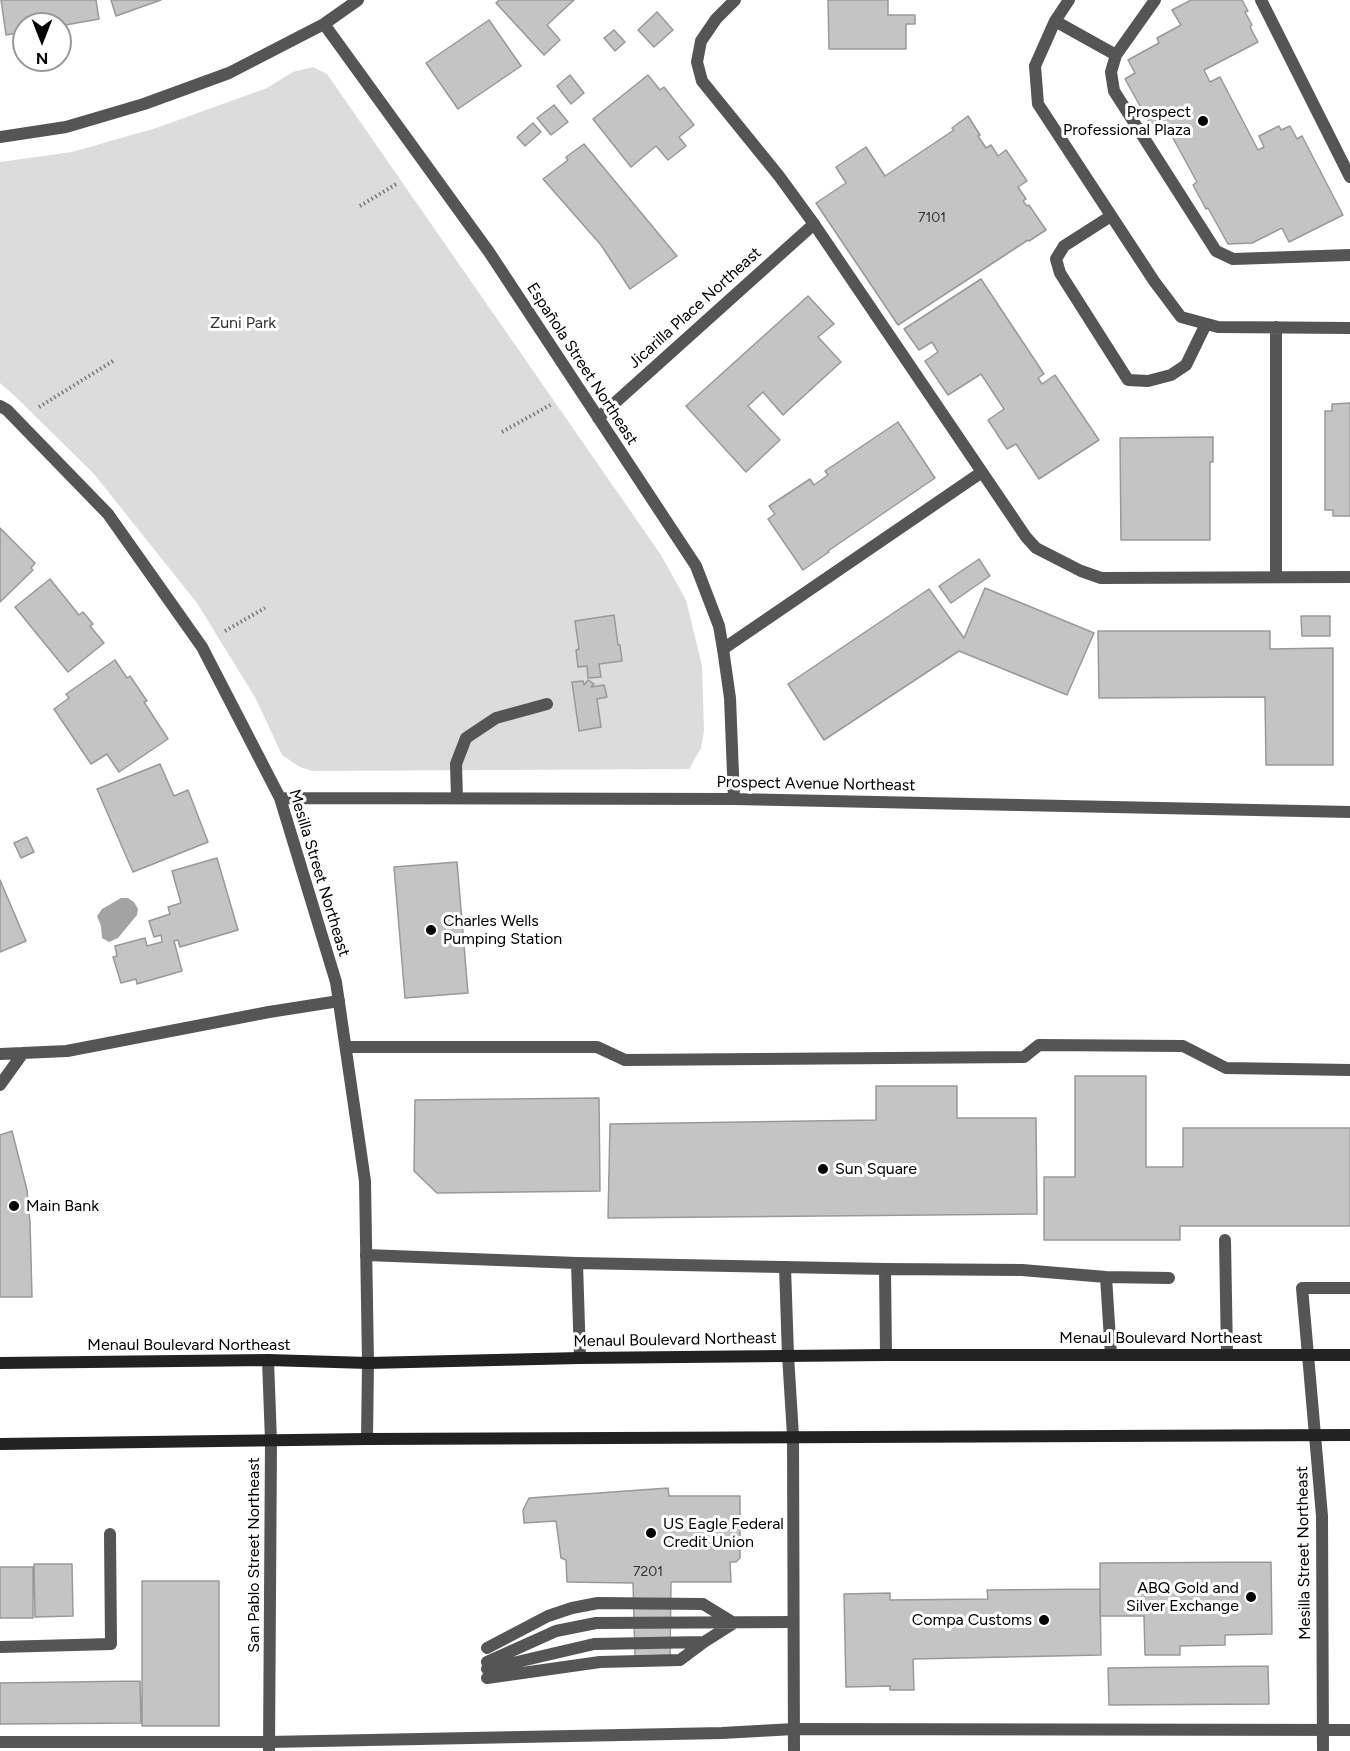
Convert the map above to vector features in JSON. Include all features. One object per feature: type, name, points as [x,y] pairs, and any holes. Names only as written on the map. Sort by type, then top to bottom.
[{"type":"main road","name":"Menaul Boulevard Northeast","points":[[0,1363],[268,1360],[368,1363],[788,1355],[1350,1355]]},
{"type":"main road","points":[[0,1444],[793,1436],[1350,1435]]},
{"type":"street","points":[[0,137],[66,127],[144,104],[229,73],[324,24],[358,0]]},
{"type":"street","points":[[735,0],[716,19],[702,41],[697,62],[702,81],[779,176],[814,224],[1026,537],[1036,548],[1081,571],[1101,578],[1350,576]]},
{"type":"street","points":[[1069,0],[1055,21],[1035,66],[1038,104],[1154,281],[1181,317],[1218,327],[1350,328]]},
{"type":"street","points":[[1155,0],[1116,55],[1110,72],[1114,91],[1216,251],[1233,259],[1350,255]]},
{"type":"street","points":[[1261,0],[1350,177]]},
{"type":"street","points":[[1055,21],[1116,55]]},
{"type":"street","name":"Española Street Northeast","points":[[324,24],[489,252],[696,566],[719,626],[723,649],[730,698],[734,799]]},
{"type":"street","points":[[1111,216],[1064,246],[1056,259],[1060,273],[1128,380],[1148,381],[1171,375],[1186,365],[1206,324]]},
{"type":"street","name":"Jicarilla Place Northeast","points":[[598,418],[814,224]]},
{"type":"street","points":[[1276,327],[1276,577]]},
{"type":"street","name":"Mesilla Street Northeast","points":[[0,406],[7,410],[108,514],[202,647],[280,798],[336,982],[365,1181],[367,1439]]},
{"type":"street","points":[[723,649],[982,472]]},
{"type":"street","points":[[457,798],[456,764],[466,738],[496,718],[547,704]]},
{"type":"street","name":"Prospect Avenue Northeast","points":[[280,798],[734,799],[1350,812]]},
{"type":"street","points":[[1,1056],[67,1051],[269,1012],[339,1001]]},
{"type":"street","points":[[346,1047],[597,1047],[625,1060],[1024,1056],[1039,1045],[1183,1046],[1226,1068],[1350,1070]]},
{"type":"street","points":[[0,1085],[23,1053]]},
{"type":"street","points":[[1225,1240],[1227,1355]]},
{"type":"street","points":[[366,1255],[577,1263],[1022,1270],[1106,1277],[1170,1278]]},
{"type":"street","points":[[577,1263],[580,1358]]},
{"type":"street","points":[[785,1267],[793,1436],[794,1751]]},
{"type":"street","points":[[885,1269],[886,1355]]},
{"type":"street","points":[[1106,1277],[1111,1355]]},
{"type":"street","name":"Mesilla Street Northeast","points":[[1323,1751],[1322,1516],[1302,1288],[1350,1288]]},
{"type":"street","name":"San Pablo Street Northeast","points":[[268,1360],[271,1441],[269,1746]]},
{"type":"street","points":[[0,1647],[111,1644],[110,1534]]},
{"type":"street","points":[[487,1648],[548,1616],[598,1603],[703,1604],[734,1623]]},
{"type":"street","points":[[487,1670],[556,1631],[596,1623],[793,1622]]},
{"type":"street","points":[[487,1670],[600,1662],[680,1660],[734,1623]]},
{"type":"street","points":[[487,1670],[594,1644],[704,1642]]},
{"type":"street","points":[[0,1742],[269,1746],[794,1729],[1350,1730]]},
{"type":"path","points":[[360,206],[398,183]]},
{"type":"path","points":[[39,407],[113,361]]},
{"type":"path","points":[[502,432],[552,404]]},
{"type":"path","points":[[225,631],[265,608]]},
{"type":"green space","name":"Zuni Park","points":[[313,67],[327,74],[661,555],[686,600],[702,666],[704,731],[701,748],[689,769],[312,771],[300,767],[282,755],[256,699],[197,603],[94,474],[0,383],[0,162],[72,152],[156,128],[267,88],[293,72]]},
{"type":"shaded area","points":[[121,898],[128,898],[134,902],[138,909],[137,915],[118,938],[109,942],[102,938],[97,916],[102,909]]},
{"type":"building","points":[[1,0],[96,0],[99,19],[72,24],[72,12],[12,12],[12,34],[6,35]]},
{"type":"building","points":[[111,0],[161,0],[116,16]]},
{"type":"building","points":[[499,0],[574,0],[547,25],[560,40],[544,55],[496,3]]},
{"type":"building","points":[[828,0],[888,0],[888,15],[915,15],[915,24],[906,24],[906,49],[829,49]]},
{"type":"building","name":"Prospect Professional Plaza","points":[[1191,0],[1242,0],[1248,11],[1245,12],[1252,25],[1250,27],[1258,42],[1204,70],[1210,82],[1220,77],[1258,150],[1264,147],[1259,136],[1279,126],[1281,130],[1290,126],[1297,139],[1302,136],[1343,215],[1289,242],[1282,228],[1252,243],[1228,244],[1193,185],[1197,182],[1162,118],[1150,124],[1125,79],[1135,73],[1128,60],[1159,43],[1157,38],[1181,25],[1172,10]]},
{"type":"building","points":[[657,12],[673,30],[654,47],[638,30]]},
{"type":"building","points":[[489,20],[521,66],[458,109],[426,63]]},
{"type":"building","points":[[614,30],[625,42],[615,51],[604,38]]},
{"type":"building","points":[[570,75],[584,93],[571,104],[557,86]]},
{"type":"building","points":[[648,75],[660,90],[664,87],[694,125],[679,137],[686,146],[668,160],[656,146],[631,167],[593,119]]},
{"type":"building","points":[[554,105],[568,122],[551,135],[537,118]]},
{"type":"building","points":[[968,116],[986,148],[991,145],[998,156],[1006,150],[1027,181],[1018,187],[1026,199],[1023,201],[1027,206],[1029,205],[1046,230],[898,325],[816,203],[846,183],[836,167],[866,147],[885,176],[954,130],[952,128]]},
{"type":"building","points":[[533,123],[541,132],[525,146],[517,137]]},
{"type":"building","points":[[584,144],[677,256],[630,289],[601,245],[543,179]]},
{"type":"building","points":[[981,279],[1044,374],[1038,378],[1042,384],[1055,375],[1099,440],[1039,479],[1016,444],[1007,449],[988,420],[1004,409],[981,374],[948,395],[925,361],[938,352],[932,342],[919,350],[904,329]]},
{"type":"building","points":[[808,296],[834,324],[818,337],[841,362],[783,415],[763,392],[748,406],[780,440],[746,472],[686,406]]},
{"type":"building","points":[[1350,403],[1350,516],[1333,516],[1333,510],[1325,510],[1325,411],[1332,411],[1332,404]]},
{"type":"building","points":[[898,422],[935,478],[803,570],[768,519],[775,514],[769,506],[810,479],[814,485],[828,475],[825,471]]},
{"type":"building","points":[[1213,437],[1213,462],[1210,462],[1210,540],[1121,540],[1120,438]]},
{"type":"building","points":[[0,528],[35,563],[31,568],[33,570],[0,602]]},
{"type":"building","points":[[979,559],[990,576],[951,603],[939,586]]},
{"type":"building","points":[[50,579],[79,615],[83,612],[93,624],[90,626],[104,643],[68,672],[15,607]]},
{"type":"building","points":[[985,588],[1094,633],[1067,695],[959,651],[824,740],[788,684],[929,589],[964,638]]},
{"type":"building","points":[[614,615],[622,661],[599,664],[601,677],[588,678],[587,666],[578,667],[576,650],[579,649],[575,621]]},
{"type":"building","points":[[1301,616],[1330,616],[1330,636],[1302,636]]},
{"type":"building","points":[[1098,631],[1270,631],[1270,649],[1333,648],[1333,765],[1266,765],[1265,697],[1099,698]]},
{"type":"building","points":[[115,660],[127,678],[130,676],[147,701],[144,702],[168,739],[119,772],[107,754],[91,764],[54,709],[69,698],[66,694]]},
{"type":"building","points":[[588,680],[594,684],[591,687],[604,685],[607,697],[597,699],[601,727],[579,731],[572,682],[583,681],[584,685]]},
{"type":"building","points":[[160,764],[174,796],[188,790],[208,842],[133,872],[97,789]]},
{"type":"building","points":[[27,837],[34,852],[21,858],[14,843]]},
{"type":"building","points":[[217,858],[238,930],[180,947],[178,940],[174,941],[182,971],[137,984],[136,979],[121,983],[113,957],[117,956],[115,946],[145,938],[147,946],[162,942],[161,935],[154,937],[149,921],[170,914],[168,907],[181,903],[172,871]]},
{"type":"building","name":"Charles Wells Pumping Station","points":[[457,862],[468,993],[405,998],[394,867]]},
{"type":"building","points":[[0,880],[26,941],[0,952]]},
{"type":"building","points":[[1075,1076],[1146,1076],[1146,1167],[1183,1167],[1183,1128],[1350,1128],[1350,1226],[1180,1226],[1180,1240],[1044,1240],[1044,1177],[1075,1177]]},
{"type":"building","name":"Sun Square","points":[[876,1086],[957,1086],[957,1118],[1036,1118],[1037,1214],[608,1218],[610,1124],[876,1120]]},
{"type":"building","points":[[599,1098],[600,1191],[437,1193],[414,1171],[415,1100]]},
{"type":"building","name":"Main Bank","points":[[12,1131],[27,1190],[32,1297],[0,1297],[0,1135]]},
{"type":"building","points":[[668,1488],[669,1496],[740,1496],[740,1558],[736,1562],[730,1562],[731,1582],[671,1582],[670,1665],[635,1658],[633,1583],[567,1582],[566,1560],[561,1558],[556,1521],[524,1523],[523,1510],[529,1498]]},
{"type":"building","points":[[1271,1562],[1272,1634],[1225,1635],[1225,1645],[1180,1646],[1180,1655],[1145,1655],[1144,1616],[1100,1616],[1100,1563]]},
{"type":"building","points":[[34,1564],[72,1564],[73,1616],[35,1617]]},
{"type":"building","points":[[0,1567],[33,1567],[33,1618],[0,1618]]},
{"type":"building","points":[[142,1581],[219,1581],[219,1726],[142,1726]]},
{"type":"building","points":[[1100,1589],[1101,1655],[913,1659],[914,1690],[890,1690],[890,1686],[846,1687],[844,1594],[890,1593],[890,1600],[988,1599],[987,1590]]},
{"type":"building","points":[[1268,1666],[1269,1704],[1109,1705],[1108,1668]]},
{"type":"building","points":[[140,1681],[141,1723],[0,1724],[0,1683]]},
{"type":"place","name":"Prospect Professional Plaza","points":[[1203,121]]},
{"type":"place","name":"Charles Wells Pumping Station","points":[[431,930]]},
{"type":"place","name":"Sun Square","points":[[823,1169]]},
{"type":"place","name":"Main Bank","points":[[14,1206]]},
{"type":"place","name":"US Eagle Federal Credit Union","points":[[651,1533]]},
{"type":"place","name":"ABQ Gold and Silver Exchange","points":[[1251,1597]]},
{"type":"place","name":"Compa Customs","points":[[1044,1620]]}]
